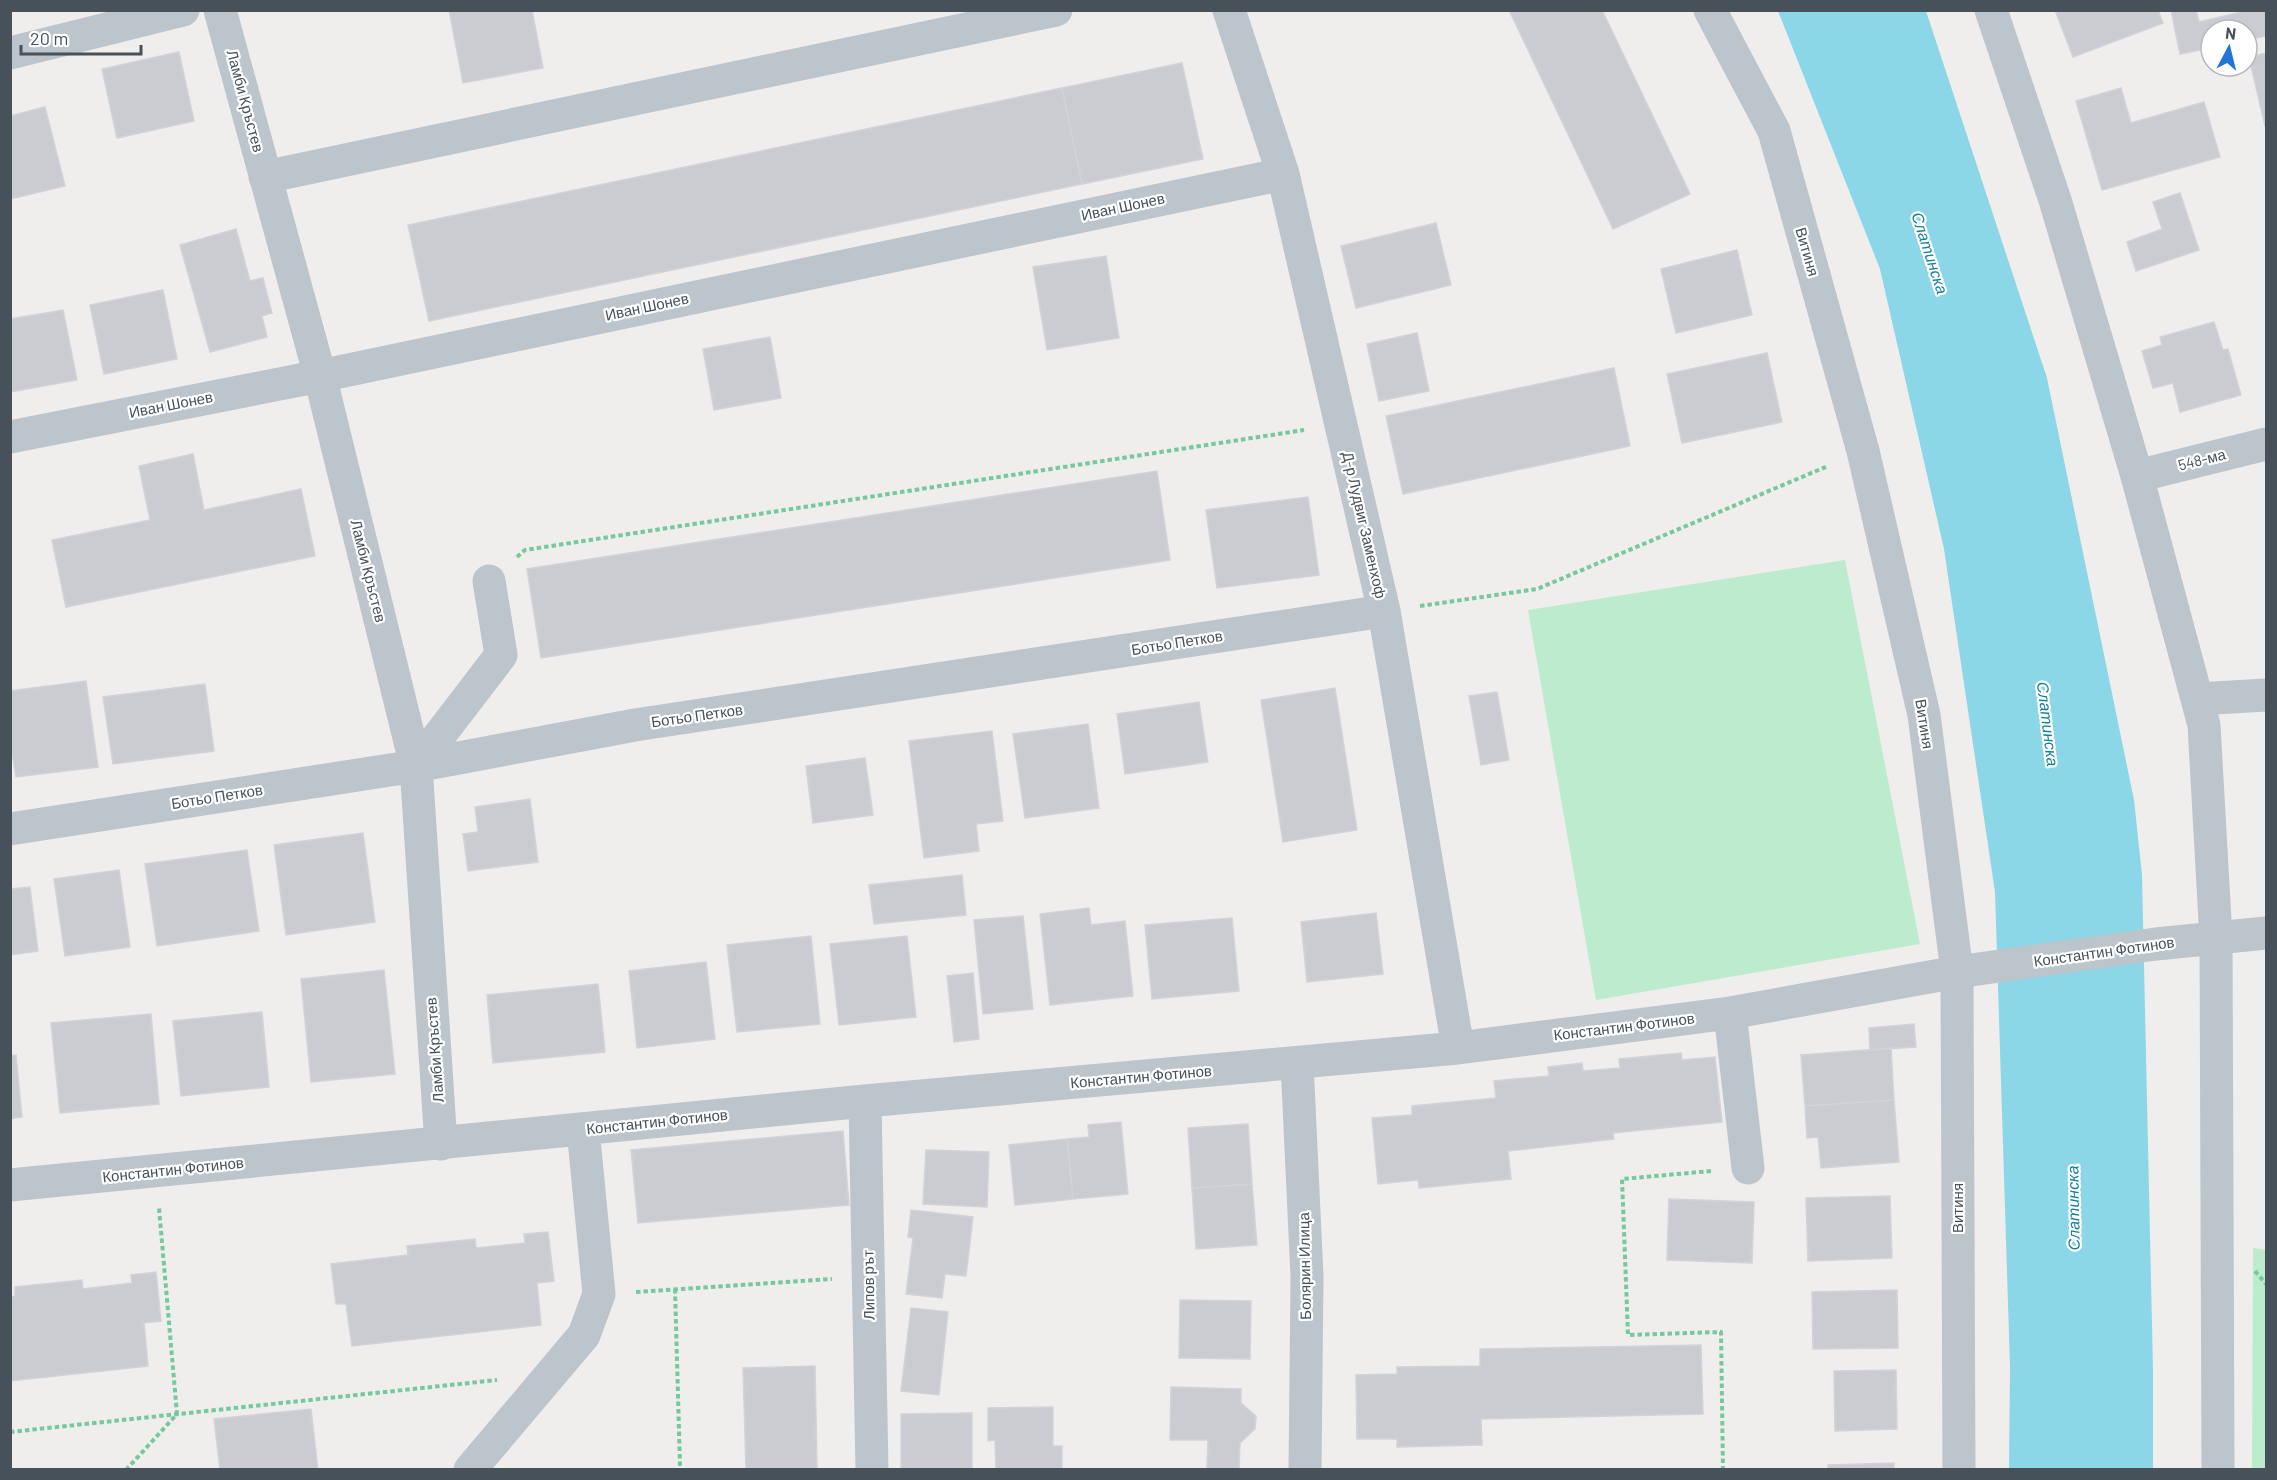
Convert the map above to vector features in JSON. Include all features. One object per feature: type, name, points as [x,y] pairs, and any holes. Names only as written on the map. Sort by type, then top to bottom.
[{"type":"street","points":[[10,53],[183,10]]},
{"type":"street","name":"Ламби Кръстев","points":[[220,10],[320,376],[416,766],[441,1144]]},
{"type":"street","points":[[265,177],[1056,10]]},
{"type":"street","name":"Д-р Лудвиг Заменхоф","points":[[1229,10],[1283,174],[1384,611],[1458,1048]]},
{"type":"street","name":"Витиня","points":[[1710,10],[1774,131],[1863,451],[1924,715],[1970,970],[1959,1470]]},
{"type":"street","points":[[1991,10],[2055,200],[2137,476],[2204,725],[2216,939],[2218,1470]]},
{"type":"street","name":"Иван Шонев","points":[[10,437],[320,376],[1283,174]]},
{"type":"street","name":"548-ма","points":[[2137,476],[2266,444]]},
{"type":"street","points":[[416,766],[501,656],[489,582]]},
{"type":"street","name":"Ботьо Петков","points":[[10,829],[416,766],[635,725],[1384,611]]},
{"type":"street","points":[[2197,699],[2266,695]]},
{"type":"street","name":"Константин Фотинов","points":[[10,1185],[865,1101],[1458,1048],[1730,1013],[1970,970],[2156,944],[2266,933]]},
{"type":"street","points":[[1730,1013],[1748,1168]]},
{"type":"street","name":"Болярин Илица","points":[[1297,1063],[1307,1276],[1305,1470]]},
{"type":"street","name":"Липов рът","points":[[865,1101],[872,1470]]},
{"type":"street","points":[[470,1470],[584,1335],[599,1294],[583,1129]]},
{"type":"path","points":[[489,582],[525,550],[1341,425]]},
{"type":"path","points":[[1384,611],[1536,589],[1863,451]]},
{"type":"path","points":[[1723,1470],[1721,1332],[1628,1335],[1623,1179],[1748,1168]]},
{"type":"path","points":[[126,1470],[177,1414],[156,1171]]},
{"type":"path","points":[[599,1294],[869,1277]]},
{"type":"path","points":[[675,1290],[680,1466]]},
{"type":"path","points":[[10,1432],[551,1374]]},
{"type":"green space","points":[[1845,560],[1920,944],[1596,1000],[1528,610]]},
{"type":"green space","points":[[2253,1248],[2266,1250],[2266,1469],[2252,1469]]},
{"type":"water","name":"Слатинска","points":[[1778,11],[1926,11],[2047,378],[2134,800],[2142,875],[2153,1370],[2153,1469],[2009,1469],[2010,1367],[1995,892],[1944,549],[1880,269]]},
{"type":"building","points":[[449,10],[532,10],[543,68],[463,83]]},
{"type":"building","points":[[1509,10],[1602,10],[1690,194],[1613,229]]},
{"type":"building","points":[[2055,10],[2158,10],[2163,23],[2073,57]]},
{"type":"building","points":[[2171,10],[2196,10],[2199,22],[2199,50],[2180,54]]},
{"type":"building","points":[[2250,10],[2266,10],[2266,36],[2259,37],[2259,18],[2216,18]]},
{"type":"building","points":[[179,52],[194,121],[117,138],[102,69]]},
{"type":"building","points":[[2266,53],[2266,126],[2254,78],[2259,78],[2259,55]]},
{"type":"building","points":[[1182,63],[1203,159],[1082,184],[1062,88]]},
{"type":"building","points":[[1062,88],[1082,184],[429,321],[408,225]]},
{"type":"building","points":[[2121,88],[2131,123],[2204,102],[2220,157],[2102,190],[2076,101]]},
{"type":"building","points":[[45,107],[65,186],[10,199],[10,116]]},
{"type":"building","points":[[2180,193],[2199,250],[2136,271],[2127,242],[2162,229],[2153,202]]},
{"type":"building","points":[[1436,223],[1451,285],[1356,308],[1341,246]]},
{"type":"building","points":[[236,229],[250,281],[263,278],[272,313],[262,316],[267,337],[210,352],[180,245]]},
{"type":"building","points":[[1737,250],[1752,315],[1676,333],[1661,269]]},
{"type":"building","points":[[1106,256],[1119,338],[1047,350],[1033,267]]},
{"type":"building","points":[[163,290],[177,359],[104,374],[90,305]]},
{"type":"building","points":[[63,310],[77,380],[10,392],[10,319]]},
{"type":"building","points":[[2214,322],[2223,350],[2228,349],[2241,395],[2180,412],[2173,383],[2153,388],[2142,351],[2162,345],[2160,337]]},
{"type":"building","points":[[1417,333],[1429,391],[1379,401],[1367,344]]},
{"type":"building","points":[[770,337],[781,398],[714,410],[703,349]]},
{"type":"building","points":[[1767,353],[1782,422],[1682,443],[1667,374]]},
{"type":"building","points":[[1614,368],[1630,446],[1403,494],[1386,416]]},
{"type":"building","points":[[193,454],[204,510],[301,489],[315,556],[66,607],[52,540],[150,520],[139,466]]},
{"type":"building","points":[[1157,471],[1170,560],[541,658],[527,569]]},
{"type":"building","points":[[1308,497],[1319,575],[1217,588],[1206,510]]},
{"type":"building","points":[[86,681],[98,767],[16,777],[10,740],[10,691]]},
{"type":"building","points":[[205,684],[214,751],[113,764],[103,697]]},
{"type":"building","points":[[1335,688],[1357,830],[1283,842],[1261,700]]},
{"type":"building","points":[[1497,692],[1509,760],[1481,765],[1469,696]]},
{"type":"building","points":[[1199,702],[1208,762],[1125,774],[1117,714]]},
{"type":"building","points":[[1088,724],[1099,808],[1025,818],[1013,734]]},
{"type":"building","points":[[992,731],[1003,821],[976,824],[979,851],[924,858],[909,741]]},
{"type":"building","points":[[865,758],[873,815],[813,823],[806,766]]},
{"type":"building","points":[[530,799],[538,862],[468,871],[463,834],[478,832],[475,807]]},
{"type":"building","points":[[363,833],[375,922],[286,935],[274,845]]},
{"type":"building","points":[[247,850],[259,931],[157,946],[145,864]]},
{"type":"building","points":[[119,870],[130,947],[65,956],[54,879]]},
{"type":"building","points":[[962,875],[966,915],[874,924],[869,885]]},
{"type":"building","points":[[30,887],[38,951],[10,955],[10,889]]},
{"type":"building","points":[[1089,908],[1091,925],[1125,921],[1133,996],[1050,1005],[1040,914]]},
{"type":"building","points":[[1376,913],[1383,974],[1307,982],[1301,922]]},
{"type":"building","points":[[1023,916],[1033,1009],[983,1014],[974,920]]},
{"type":"building","points":[[1232,918],[1239,991],[1152,999],[1145,925]]},
{"type":"building","points":[[811,936],[820,1024],[737,1032],[727,945]]},
{"type":"building","points":[[907,936],[916,1017],[839,1025],[830,944]]},
{"type":"building","points":[[706,962],[715,1039],[637,1048],[629,971]]},
{"type":"building","points":[[384,970],[395,1074],[311,1082],[301,979]]},
{"type":"building","points":[[973,973],[979,1039],[954,1042],[947,976]]},
{"type":"building","points":[[598,984],[605,1052],[493,1063],[487,995]]},
{"type":"building","points":[[262,1012],[269,1087],[181,1096],[173,1021]]},
{"type":"building","points":[[151,1014],[159,1104],[60,1113],[51,1023]]},
{"type":"building","points":[[1914,1024],[1916,1047],[1870,1050],[1869,1028]]},
{"type":"building","points":[[1891,1048],[1894,1100],[1805,1106],[1801,1055]]},
{"type":"building","points":[[1681,1053],[1682,1060],[1715,1057],[1722,1122],[1613,1133],[1614,1139],[1508,1151],[1511,1179],[1419,1188],[1418,1180],[1378,1184],[1372,1118],[1412,1115],[1412,1106],[1496,1098],[1494,1081],[1549,1076],[1548,1067],[1582,1063],[1583,1071],[1620,1068],[1619,1059]]},
{"type":"building","points":[[16,1055],[22,1117],[10,1119],[10,1056]]},
{"type":"building","points":[[1894,1100],[1899,1162],[1821,1168],[1818,1137],[1807,1138],[1805,1106]]},
{"type":"building","points":[[1121,1122],[1128,1194],[1073,1199],[1067,1139],[1089,1137],[1088,1125]]},
{"type":"building","points":[[1248,1124],[1252,1184],[1192,1188],[1188,1128]]},
{"type":"building","points":[[843,1131],[849,1205],[638,1223],[631,1150]]},
{"type":"building","points":[[1067,1139],[1073,1199],[1015,1205],[1009,1145]]},
{"type":"building","points":[[926,1150],[989,1152],[987,1207],[923,1204]]},
{"type":"building","points":[[1252,1184],[1257,1245],[1196,1249],[1192,1188]]},
{"type":"building","points":[[1890,1196],[1892,1258],[1808,1261],[1806,1198]]},
{"type":"building","points":[[1669,1199],[1754,1202],[1752,1263],[1667,1260]]},
{"type":"building","points":[[911,1210],[973,1217],[966,1276],[945,1274],[942,1298],[906,1294],[913,1238],[908,1237]]},
{"type":"building","points":[[548,1232],[554,1281],[537,1283],[541,1325],[352,1346],[346,1304],[336,1304],[331,1264],[408,1255],[407,1246],[475,1239],[476,1248],[525,1243],[524,1234]]},
{"type":"building","points":[[156,1272],[161,1321],[144,1323],[148,1366],[10,1381],[10,1297],[15,1296],[15,1287],[82,1280],[83,1289],[132,1283],[131,1275]]},
{"type":"building","points":[[1897,1290],[1898,1348],[1813,1349],[1812,1292]]},
{"type":"building","points":[[1180,1300],[1251,1301],[1250,1359],[1179,1358]]},
{"type":"building","points":[[911,1308],[948,1312],[939,1395],[901,1391]]},
{"type":"building","points":[[1701,1345],[1703,1414],[1481,1419],[1482,1445],[1397,1447],[1397,1439],[1357,1439],[1356,1375],[1397,1374],[1397,1367],[1480,1366],[1480,1349]]},
{"type":"building","points":[[815,1366],[817,1470],[746,1470],[743,1368]]},
{"type":"building","points":[[1896,1370],[1897,1429],[1835,1431],[1834,1371]]},
{"type":"building","points":[[1171,1387],[1241,1389],[1241,1403],[1256,1416],[1255,1429],[1240,1443],[1239,1470],[1207,1470],[1208,1440],[1170,1440]]},
{"type":"building","points":[[1053,1407],[1053,1446],[1062,1446],[1062,1470],[996,1470],[995,1440],[988,1441],[988,1408]]},
{"type":"building","points":[[311,1409],[318,1470],[220,1470],[214,1419]]},
{"type":"building","points":[[972,1413],[972,1470],[901,1470],[901,1414]]},
{"type":"building","points":[[1894,1463],[1894,1470],[1828,1470],[1828,1465]]}]
